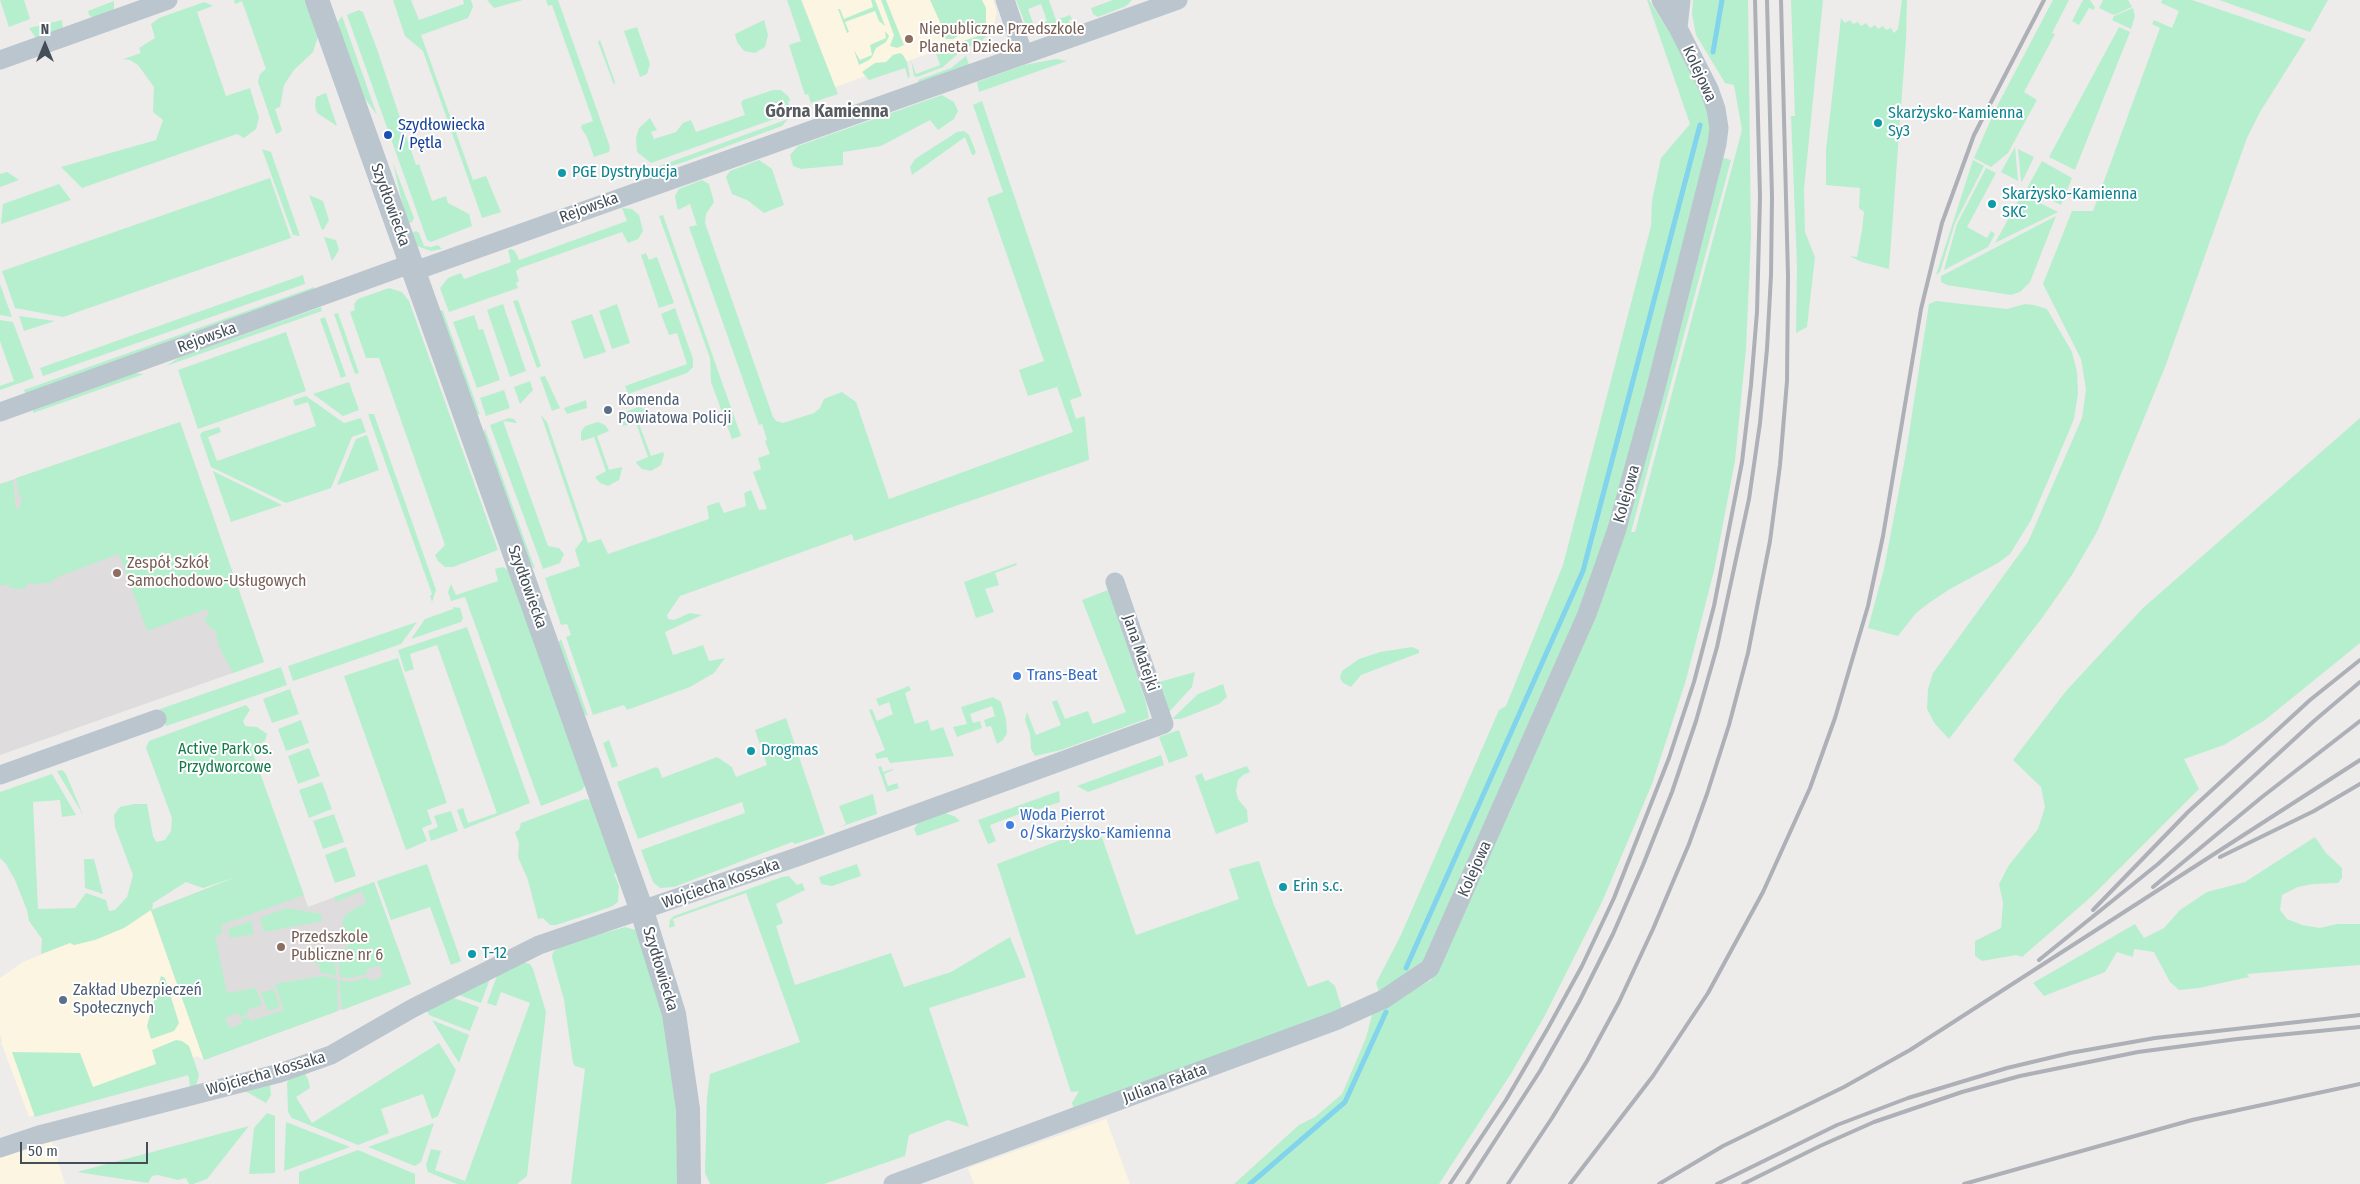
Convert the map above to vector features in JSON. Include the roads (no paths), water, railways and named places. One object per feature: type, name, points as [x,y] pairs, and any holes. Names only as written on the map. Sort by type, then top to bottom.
[{"type":"street","points":[[0,60],[168,0]]},
{"type":"street","name":"Szydłowiecka","points":[[317,0],[642,911],[674,1014],[688,1109],[689,1184]]},
{"type":"street","points":[[1005,0],[1023,53]]},
{"type":"street","name":"Rejowska","points":[[0,412],[402,266],[423,268],[1023,53],[1178,0]]},
{"type":"street","points":[[1661,0],[1678,28]]},
{"type":"street","name":"Kolejowa","points":[[1430,968],[1587,614],[1617,529],[1655,391],[1719,128],[1716,109],[1708,89],[1678,28],[1681,0]]},
{"type":"street","name":"Jana Matejki","points":[[1115,582],[1164,724]]},
{"type":"street","points":[[0,775],[157,719]]},
{"type":"street","name":"Wojciecha Kossaka","points":[[0,1148],[51,1132],[280,1073],[331,1055],[413,1008],[539,945],[850,838],[1164,724]]},
{"type":"street","name":"Juliana Fałata","points":[[893,1184],[1335,1021],[1384,999],[1430,968]]},
{"type":"waterway","points":[[1713,52],[1722,0]]},
{"type":"waterway","points":[[1406,968],[1583,571],[1700,125]]},
{"type":"waterway","points":[[1250,1184],[1345,1102],[1386,1012]]},
{"type":"railway","points":[[1450,1184],[1506,1100],[1548,1028],[1582,966],[1614,898],[1669,758],[1694,682],[1714,606],[1742,462],[1757,312],[1760,197],[1755,0]]},
{"type":"railway","points":[[1467,1184],[1540,1071],[1579,1002],[1613,934],[1672,792],[1696,721],[1717,647],[1749,499],[1760,423],[1767,349],[1771,275],[1772,197],[1767,0]]},
{"type":"railway","points":[[1508,1184],[1587,1061],[1619,1002],[1653,929],[1689,844],[1707,794],[1729,725],[1748,653],[1770,541],[1780,465],[1787,381],[1788,276],[1781,0]]},
{"type":"railway","points":[[1570,1184],[1653,1076],[1708,993],[1763,892],[1810,788],[1835,718],[1868,606],[1883,536],[1921,309],[1942,223],[1974,135],[2044,0]]},
{"type":"railway","points":[[2093,910],[2188,812],[2310,700],[2360,660]]},
{"type":"railway","points":[[2039,960],[2158,864],[2314,721],[2360,682]]},
{"type":"railway","points":[[2153,887],[2262,797],[2360,721]]},
{"type":"railway","points":[[1659,1184],[1723,1146],[1844,1087],[1910,1050],[2360,760]]},
{"type":"railway","points":[[2220,857],[2314,811],[2360,784]]},
{"type":"railway","points":[[1717,1184],[1837,1125],[1908,1098],[2007,1068],[2070,1053],[2155,1038],[2360,1015]]},
{"type":"railway","points":[[1743,1184],[1874,1122],[1962,1092],[2020,1076],[2138,1052],[2237,1039],[2360,1027]]},
{"type":"railway","points":[[1964,1184],[2192,1120],[2360,1084]]},
{"type":"place","name":"Niepubliczne Przedszkole Planeta Dziecka","points":[[909,39]]},
{"type":"place","name":"Skarżysko-Kamienna Sy3","points":[[1878,123]]},
{"type":"place","name":"Szydłowiecka / Pętla","points":[[388,135]]},
{"type":"place","name":"PGE Dystrybucja","points":[[562,173]]},
{"type":"place","name":"Skarżysko-Kamienna SKC","points":[[1992,204]]},
{"type":"place","name":"Komenda Powiatowa Policji","points":[[608,410]]},
{"type":"place","name":"Zespół Szkół Samochodowo-Usługowych","points":[[117,573]]},
{"type":"place","name":"Trans-Beat","points":[[1017,676]]},
{"type":"place","name":"Drogmas","points":[[751,751]]},
{"type":"place","name":"Woda Pierrot o/Skarżysko-Kamienna","points":[[1010,825]]},
{"type":"place","name":"Erin s.c.","points":[[1283,887]]},
{"type":"place","name":"Przedszkole Publiczne nr 6","points":[[281,947]]},
{"type":"place","name":"T-12","points":[[472,954]]},
{"type":"place","name":"Zakład Ubezpieczeń Społecznych","points":[[63,1000]]},
{"type":"district","name":"Górna Kamienna","points":[[827,112]]},
{"type":"park label","name":"Active Park os. Przydworcowe","points":[[225,759]]}]
